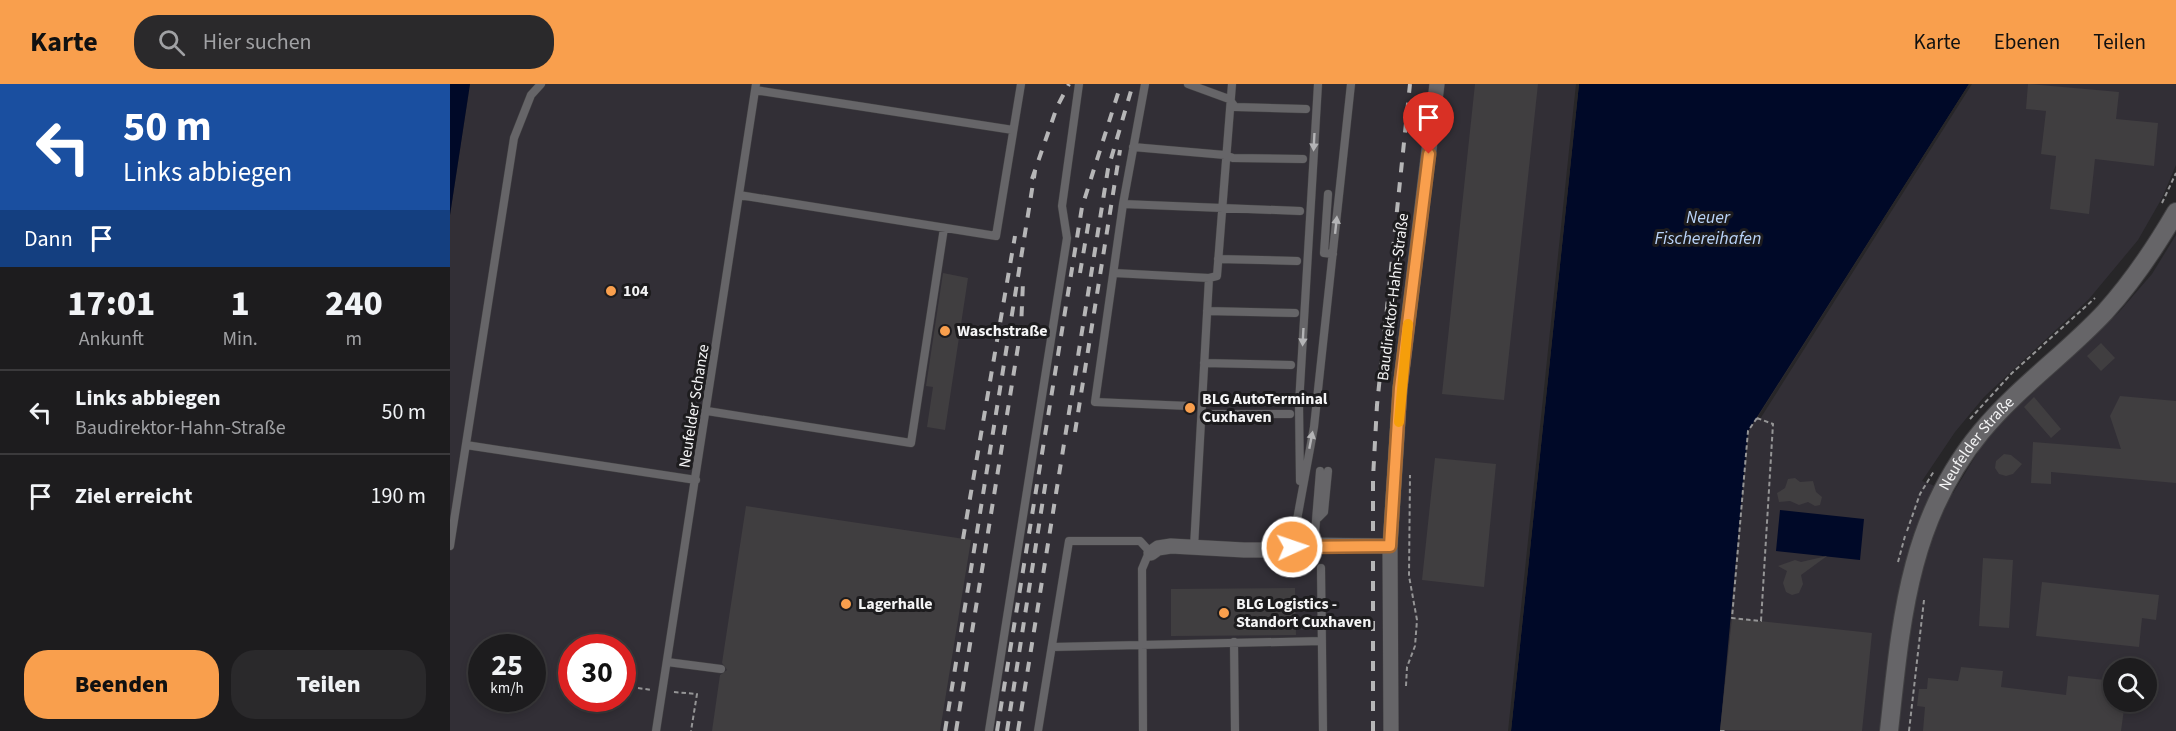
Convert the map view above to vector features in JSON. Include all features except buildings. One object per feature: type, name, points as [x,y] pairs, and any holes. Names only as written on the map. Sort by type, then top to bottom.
[{"type":"street","name":"Baudirektor-Hahn-Straße","points":[[1391,731],[1390,546],[1400,388],[1437,84]]},
{"type":"street","name":"Neufelder Straße","points":[[1889,731],[1899,628],[1906,595],[1926,527],[1944,488],[1961,459],[1996,415],[2104,313],[2149,258],[2176,212]]},
{"type":"street","points":[[1151,553],[1158,548],[1270,550],[1314,545],[1390,546]]},
{"type":"lane","points":[[450,546],[514,138],[531,95],[541,84]]},
{"type":"lane","points":[[739,195],[996,236],[1021,84]]},
{"type":"lane","points":[[989,731],[1067,238],[1062,206],[1079,84]]},
{"type":"lane","points":[[1145,84],[1123,204],[1095,402],[1189,406]]},
{"type":"lane","points":[[1188,84],[1229,99],[1235,107],[1306,109]]},
{"type":"lane","points":[[1114,273],[1209,278],[1217,276],[1229,99],[1232,84]]},
{"type":"lane","points":[[1300,497],[1299,404],[1318,84]]},
{"type":"lane","points":[[1292,547],[1314,426],[1351,84]]},
{"type":"lane","points":[[756,87],[1013,130]]},
{"type":"lane","name":"Neufelder Schanze","points":[[656,731],[756,87]]},
{"type":"lane","points":[[1133,147],[1225,155],[1233,158],[1303,159]]},
{"type":"lane","points":[[1328,194],[1324,253],[1333,255]]},
{"type":"lane","points":[[1123,204],[1300,211]]},
{"type":"lane","points":[[707,411],[911,443],[944,228]]},
{"type":"lane","points":[[1218,259],[1298,261]]},
{"type":"lane","points":[[1194,547],[1209,278]]},
{"type":"lane","points":[[1208,311],[1295,313]]},
{"type":"lane","points":[[1204,363],[1291,365]]},
{"type":"lane","points":[[1202,414],[1290,414]]},
{"type":"lane","points":[[466,445],[696,480]]},
{"type":"lane","points":[[1314,545],[1318,518],[1324,512],[1324,471]]},
{"type":"lane","points":[[1038,731],[1069,541],[1140,541],[1151,553],[1142,569],[1143,731]]},
{"type":"lane","points":[[1321,568],[1323,731]]},
{"type":"lane","points":[[1052,647],[1322,641]]},
{"type":"lane","points":[[1234,642],[1235,731]]},
{"type":"lane","points":[[667,662],[721,669]]},
{"type":"path","points":[[1757,418],[1773,424],[1761,621],[1744,619],[1732,618],[1748,431],[1757,418]]},
{"type":"path","points":[[1406,688],[1407,666],[1415,646],[1417,620],[1409,576],[1410,470]]},
{"type":"path","points":[[1909,731],[1925,593]]},
{"type":"path","points":[[639,688],[652,690]]},
{"type":"path","points":[[674,692],[697,694],[691,731]]},
{"type":"path","points":[[1720,731],[1725,731]]},
{"type":"shaded area","points":[[470,84],[1579,84],[1511,731],[450,731],[450,215]]},
{"type":"shaded area","points":[[1969,84],[2176,84],[2176,165],[2162,198],[2138,240],[2089,299],[1984,397],[1955,432],[1922,481],[1953,493],[1981,447],[1997,426],[2119,312],[2152,274],[2176,235],[2176,731],[1720,731],[1748,431]]},
{"type":"water","points":[[450,84],[470,84],[450,215]]},
{"type":"water","name":"Neuer Fischereihafen","points":[[1579,84],[1969,84],[1748,431],[1720,731],[1511,731]]},
{"type":"water","points":[[1780,510],[1864,519],[1860,560],[1776,551]]},
{"type":"pier","points":[[1576,84],[1579,84],[1511,731],[1508,731]]},
{"type":"pier","points":[[1969,84],[1972,84],[1760,419],[1757,418]]},
{"type":"railway","points":[[1032,179],[1057,107],[1069,84]]},
{"type":"railway","points":[[997,731],[1082,207],[1121,84]]},
{"type":"railway","points":[[1018,731],[1108,169],[1133,84]]},
{"type":"railway","points":[[1373,731],[1373,478],[1377,405],[1410,84]]},
{"type":"railway","points":[[1075,432],[1120,150]]},
{"type":"railway","points":[[945,731],[1035,171]]},
{"type":"railway","points":[[1080,273],[1089,220]]},
{"type":"railway","points":[[963,539],[1015,236]]},
{"type":"railway","points":[[956,731],[1021,328],[1023,282]]},
{"type":"railway","points":[[1007,731],[1046,480]]},
{"type":"slow traffic","points":[[1399,422],[1400,388],[1408,324]]},
{"type":"place","name":"104","points":[[611,291]]},
{"type":"place","name":"Waschstraße","points":[[945,331]]},
{"type":"place","name":"BLG AutoTerminal Cuxhaven","points":[[1190,408]]},
{"type":"place","name":"Lagerhalle","points":[[846,604]]},
{"type":"place","name":"BLG Logistics - Standort Cuxhaven","points":[[1224,613]]},
{"type":"route","points":[[1292,547],[1304,545],[1390,546],[1400,388],[1429,154]]}]
